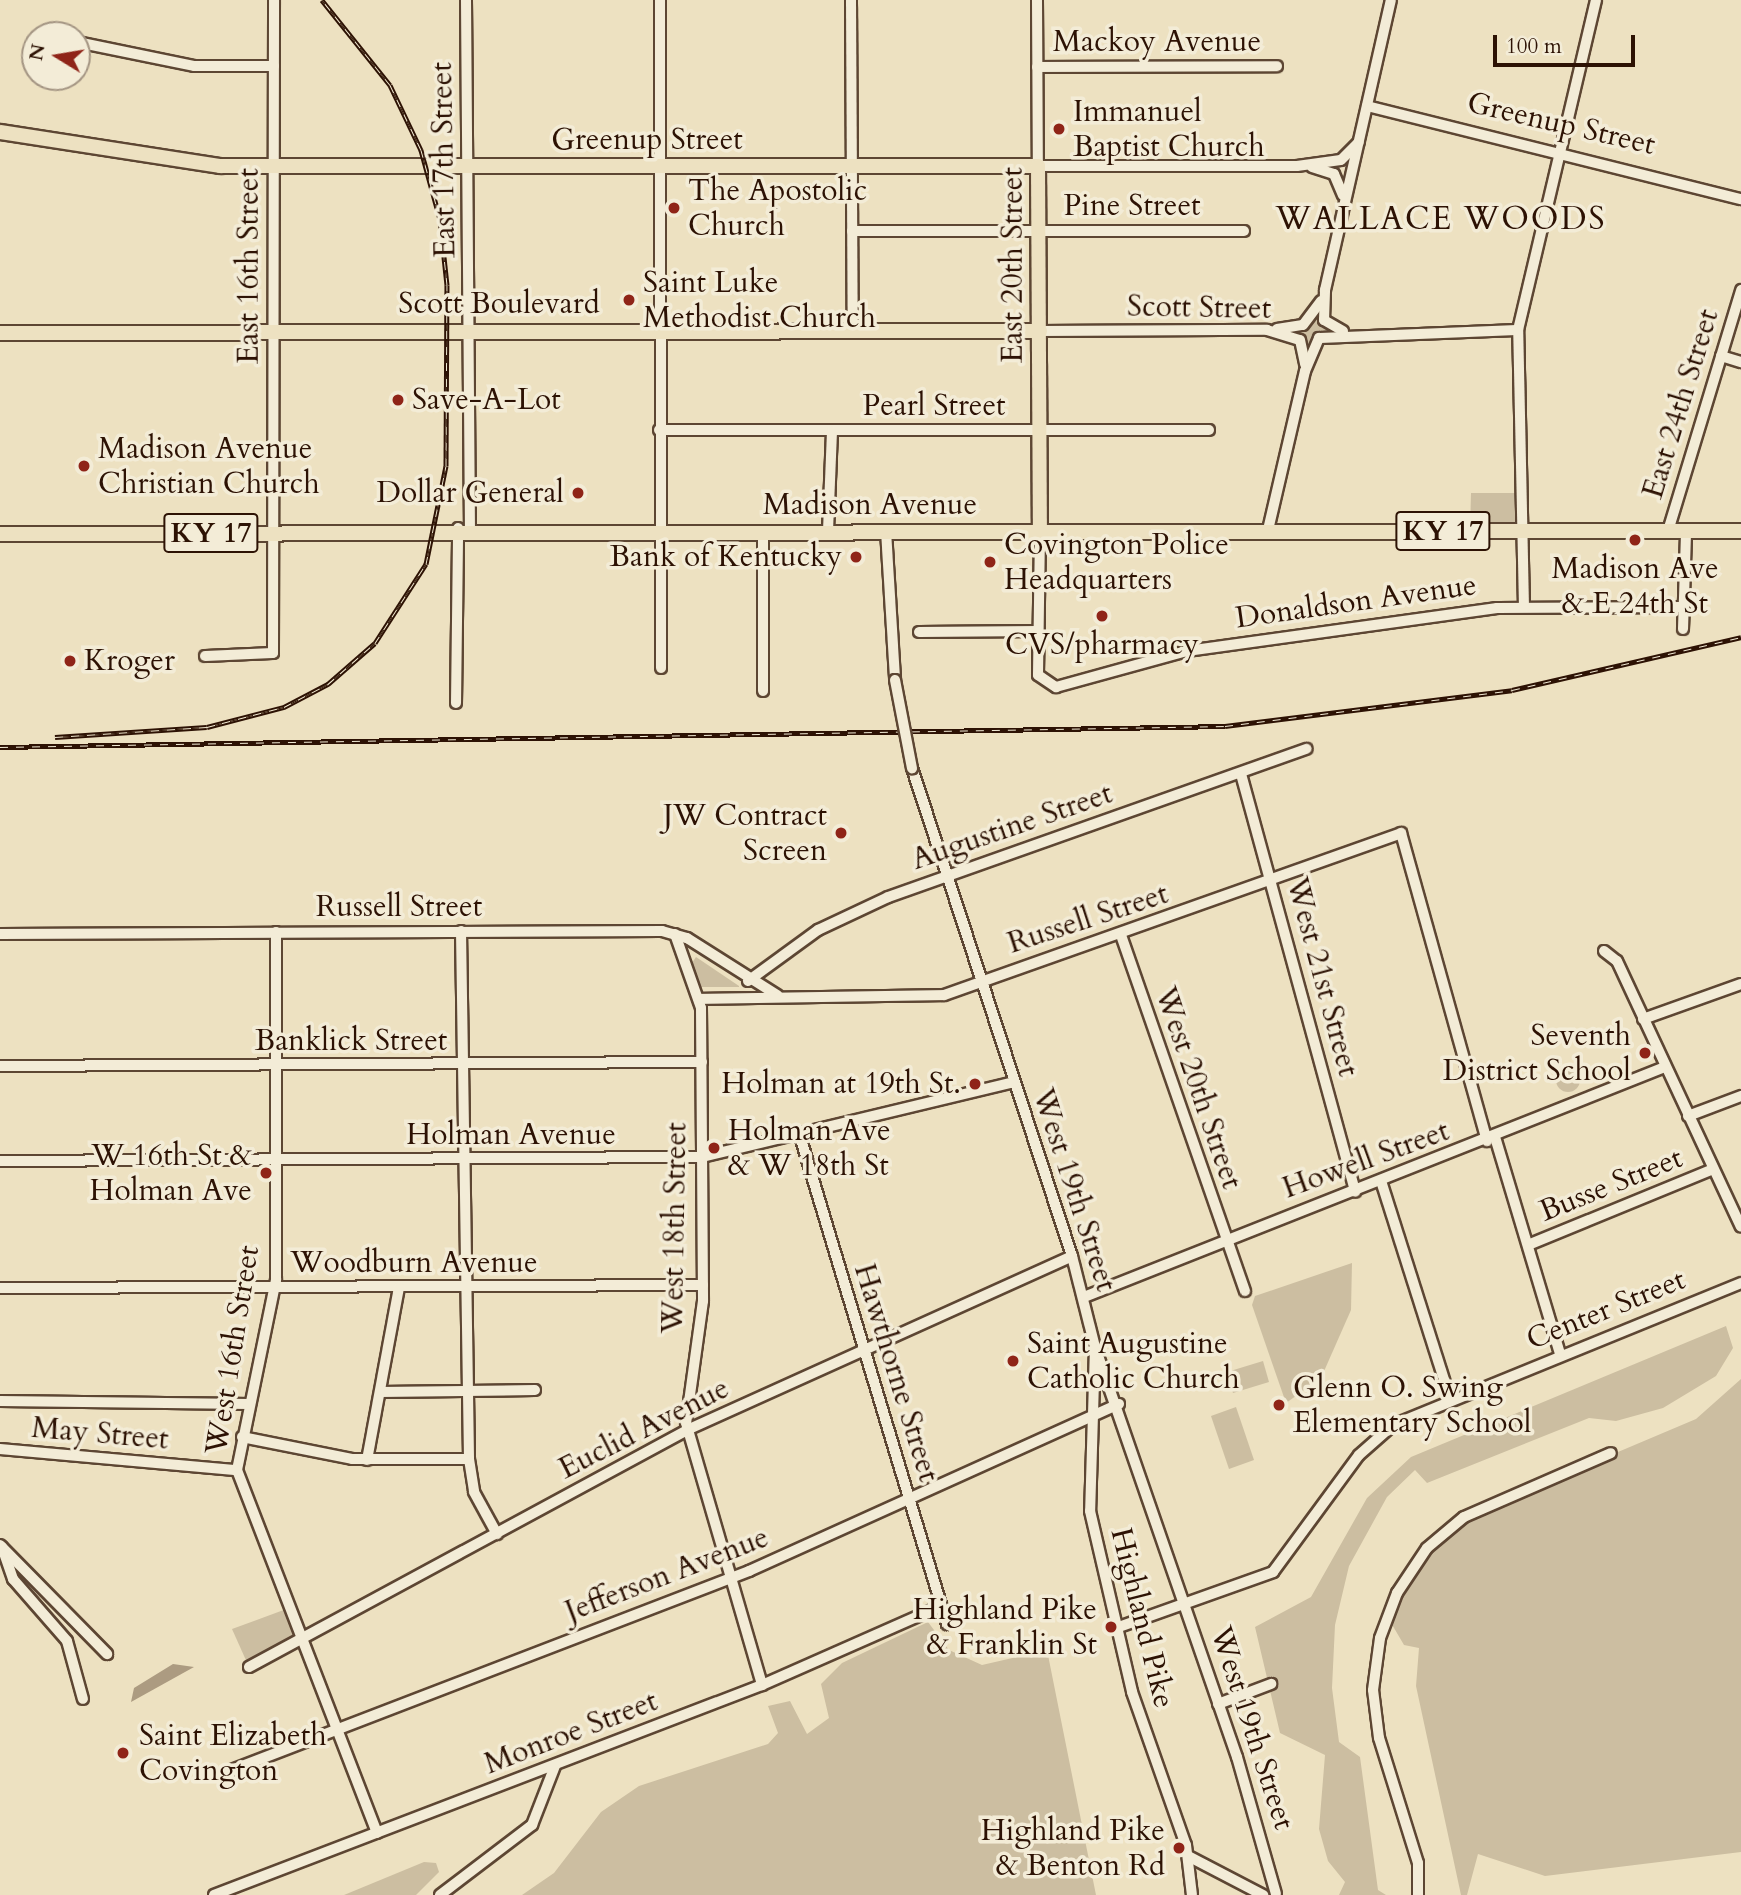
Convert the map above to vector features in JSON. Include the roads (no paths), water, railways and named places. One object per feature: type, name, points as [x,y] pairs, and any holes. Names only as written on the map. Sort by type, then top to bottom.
[{"type":"main road","name":"Greenup Street","points":[[0,132],[190,165],[1038,166]]},
{"type":"main road","name":"East 20th Street","points":[[1038,166],[1040,531]]},
{"type":"main road","name":"Scott Boulevard","points":[[0,332],[1040,331]]},
{"type":"main road","name":"Madison Avenue","points":[[0,534],[464,528],[660,531],[1741,531]]},
{"type":"street","name":"East 16th Street","points":[[274,0],[274,532]]},
{"type":"street","name":"East 17th Street","points":[[456,703],[470,331],[471,166],[466,0]]},
{"type":"street","points":[[660,0],[661,668]]},
{"type":"street","points":[[851,0],[853,332]]},
{"type":"street","name":"East 20th Street","points":[[1037,0],[1038,166]]},
{"type":"street","points":[[1346,332],[1325,320],[1325,290],[1391,0]]},
{"type":"street","points":[[1524,607],[1519,531],[1518,330],[1596,0]]},
{"type":"street","points":[[91,45],[194,66],[274,66]]},
{"type":"street","name":"Mackoy Avenue","points":[[1037,67],[1277,66]]},
{"type":"street","name":"Greenup Street","points":[[1367,106],[1560,151],[1741,199]]},
{"type":"street","points":[[1297,166],[1341,160],[1359,142]]},
{"type":"street","name":"Greenup Street","points":[[1038,166],[1297,166]]},
{"type":"street","points":[[1297,166],[1334,174],[1343,208]]},
{"type":"street","name":"Pine Street","points":[[852,231],[1244,232]]},
{"type":"street","points":[[1268,330],[1303,325],[1325,290]]},
{"type":"street","name":"East 24th Street","points":[[1668,531],[1741,290]]},
{"type":"street","name":"Scott Street","points":[[1040,331],[1268,330],[1300,340],[1305,371]]},
{"type":"street","points":[[1268,530],[1305,371],[1319,338],[1346,332],[1518,330]]},
{"type":"street","points":[[1721,356],[1741,362]]},
{"type":"street","name":"Pearl Street","points":[[659,430],[1209,430]]},
{"type":"street","points":[[828,531],[832,430]]},
{"type":"street","points":[[763,531],[763,691]]},
{"type":"street","name":"West 19th Street","points":[[886,531],[895,680],[912,768],[944,876],[1072,1256],[1096,1347],[1119,1404],[1219,1704],[1276,1894]]},
{"type":"street","points":[[919,632],[1038,631],[1040,531]]},
{"type":"street","points":[[1682,629],[1686,531]]},
{"type":"street","points":[[205,656],[273,653],[274,532]]},
{"type":"street","name":"Donaldson Avenue","points":[[1038,631],[1042,682],[1056,687],[1090,681],[1187,651],[1524,607],[1684,607]]},
{"type":"street","name":"Augustine Street","points":[[748,981],[818,930],[944,876],[1307,749]]},
{"type":"street","name":"West 21st Street","points":[[1241,774],[1355,1192]]},
{"type":"street","name":"Russell Street","points":[[699,999],[944,995],[1271,884],[1401,832],[1467,1066],[1491,1139]]},
{"type":"street","points":[[461,931],[462,1160],[469,1287],[470,1459],[474,1492],[497,1534]]},
{"type":"street","name":"Russell Street","points":[[0,934],[461,931],[675,934],[748,981],[780,997]]},
{"type":"street","name":"West 16th Street","points":[[276,932],[274,1288],[237,1470],[377,1833]]},
{"type":"street","name":"West 18th Street","points":[[675,934],[699,999],[702,1062],[703,1285],[687,1430],[762,1685]]},
{"type":"street","name":"West 20th Street","points":[[1121,935],[1225,1240],[1234,1256],[1245,1291]]},
{"type":"street","points":[[1604,951],[1617,961],[1741,1227]]},
{"type":"street","points":[[1643,1019],[1741,984]]},
{"type":"street","name":"Banklick Street","points":[[0,1066],[702,1062]]},
{"type":"street","name":"Howell Street","points":[[1084,1297],[1225,1240],[1382,1184],[1665,1067]]},
{"type":"street","name":"Holman Avenue","points":[[0,1161],[702,1157],[800,1136],[1014,1082]]},
{"type":"street","points":[[1688,1116],[1741,1096]]},
{"type":"street","name":"Hawthorne Street","points":[[800,1136],[947,1624]]},
{"type":"street","points":[[1491,1139],[1528,1245],[1560,1354]]},
{"type":"street","name":"Busse Street","points":[[1528,1245],[1713,1169]]},
{"type":"street","points":[[1382,1184],[1450,1399]]},
{"type":"street","name":"Euclid Avenue","points":[[249,1667],[687,1430],[1072,1256]]},
{"type":"street","name":"Center Street","points":[[1116,1628],[1185,1606],[1282,1565],[1371,1442],[1450,1399],[1741,1283]]},
{"type":"street","name":"Woodburn Avenue","points":[[0,1289],[703,1285]]},
{"type":"street","points":[[367,1460],[399,1288]]},
{"type":"street","name":"Highland Pike","points":[[1096,1347],[1090,1416],[1090,1511],[1116,1628],[1188,1856],[1192,1895]]},
{"type":"street","points":[[380,1392],[535,1390]]},
{"type":"street","points":[[0,1401],[249,1404]]},
{"type":"street","name":"Jefferson Avenue","points":[[225,1773],[336,1727],[729,1577],[1119,1404]]},
{"type":"street","points":[[242,1437],[367,1460],[470,1459]]},
{"type":"street","name":"May Street","points":[[0,1449],[237,1470]]},
{"type":"street","points":[[1418,1895],[1418,1863],[1379,1738],[1373,1690],[1380,1638],[1397,1593],[1427,1548],[1464,1517],[1611,1453]]},
{"type":"street","points":[[1,1546],[107,1654]]},
{"type":"street","points":[[1,1546],[13,1579],[68,1641],[83,1699]]},
{"type":"street","name":"Monroe Street","points":[[214,1895],[762,1685],[941,1606]]},
{"type":"street","points":[[1219,1704],[1271,1684]]},
{"type":"street","points":[[440,1895],[532,1825],[555,1766]]},
{"type":"street","points":[[1188,1856],[1264,1895]]},
{"type":"railway","points":[[55,737],[207,727],[284,707],[328,684],[375,643],[426,564],[446,466],[447,285],[440,219],[421,150],[390,85],[322,0]]},
{"type":"railway","points":[[0,747],[1225,726],[1512,690],[1741,637]]},
{"type":"place","name":"Immanuel Baptist Church","points":[[1059,129]]},
{"type":"place","name":"The Apostolic Church","points":[[674,208]]},
{"type":"place","name":"Saint Luke Methodist Church","points":[[629,300]]},
{"type":"place","name":"Save-A-Lot","points":[[398,400]]},
{"type":"place","name":"Madison Avenue Christian Church","points":[[84,466]]},
{"type":"place","name":"Dollar General","points":[[578,493]]},
{"type":"place","name":"Madison Ave & E 24th St","points":[[1635,540]]},
{"type":"place","name":"Bank of Kentucky","points":[[856,557]]},
{"type":"place","name":"Covington Police Headquarters","points":[[990,562]]},
{"type":"place","name":"CVS/pharmacy","points":[[1102,616]]},
{"type":"place","name":"Kroger","points":[[70,661]]},
{"type":"place","name":"JW Contract Screen","points":[[841,833]]},
{"type":"place","name":"Seventh District School","points":[[1645,1053]]},
{"type":"place","name":"Holman at 19th St.","points":[[975,1084]]},
{"type":"place","name":"Holman Ave & W 18th St","points":[[714,1148]]},
{"type":"place","name":"W 16th St & Holman Ave","points":[[266,1173]]},
{"type":"place","name":"Saint Augustine Catholic Church","points":[[1013,1361]]},
{"type":"place","name":"Glenn O. Swing Elementary School","points":[[1279,1405]]},
{"type":"place","name":"Highland Pike & Franklin St","points":[[1111,1627]]},
{"type":"place","name":"Saint Elizabeth Covington","points":[[123,1753]]},
{"type":"place","name":"Highland Pike & Benton Rd","points":[[1179,1848]]},
{"type":"district","name":"WALLACE WOODS","points":[[1441,219]]}]
